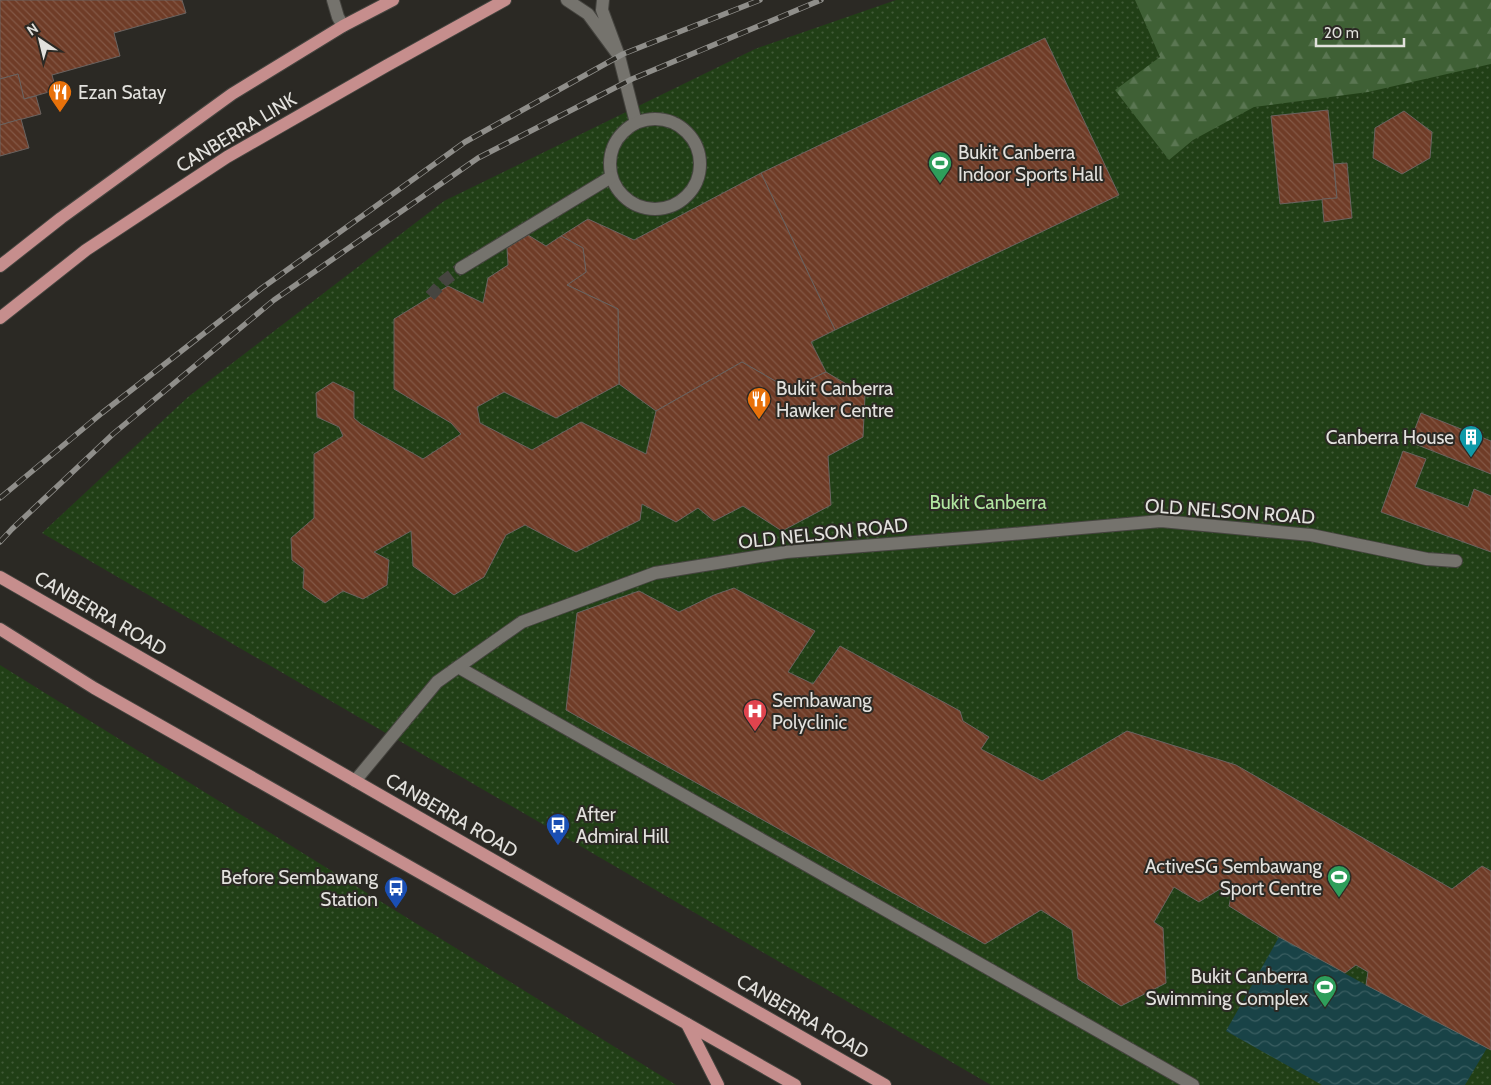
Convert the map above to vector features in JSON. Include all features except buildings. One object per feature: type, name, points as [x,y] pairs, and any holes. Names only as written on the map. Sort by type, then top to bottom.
[{"type":"main road","name":"CANBERRA LINK","points":[[0,266],[61,218],[232,94],[343,26],[393,0]]},
{"type":"main road","name":"CANBERRA LINK","points":[[0,318],[86,250],[227,157],[505,0]]},
{"type":"main road","name":"CANBERRA ROAD","points":[[0,577],[885,1085]]},
{"type":"main road","points":[[0,630],[94,688],[795,1085]]},
{"type":"main road","points":[[687,1024],[718,1085]]},
{"type":"street","points":[[333,0],[343,26]]},
{"type":"street","points":[[567,0],[588,14],[618,56]]},
{"type":"street","points":[[603,0],[602,10],[618,56],[636,123]]},
{"type":"street","points":[[659,119],[674,123],[687,132],[695,144],[700,159],[698,174],[693,188],[682,200],[654,209],[640,207],[628,200],[617,189],[612,177],[610,163],[612,148],[619,136],[636,123],[644,120],[659,119]]},
{"type":"street","points":[[461,268],[612,177]]},
{"type":"street","name":"OLD NELSON ROAD","points":[[355,781],[437,682],[522,622],[655,573],[786,552],[978,538],[1161,521],[1311,535],[1427,559],[1456,562]]},
{"type":"street","points":[[458,667],[1193,1085]]},
{"type":"green space","name":"Bukit Canberra","points":[[896,0],[1491,0],[1491,1085],[991,1085],[42,533],[188,397],[444,201],[755,49]]},
{"type":"green space","points":[[1135,0],[1491,0],[1491,64],[1368,92],[1254,107],[1193,140],[1169,160],[1115,90],[1160,57]]},
{"type":"green space","points":[[0,665],[676,1085],[0,1085]]},
{"type":"water","name":"Bukit Canberra Swimming Complex","points":[[1279,937],[1487,1048],[1465,1085],[1322,1085],[1226,1031]]},
{"type":"tunnel","points":[[430,296],[444,281],[461,268]]},
{"type":"railway","points":[[0,498],[102,413],[262,288],[465,142],[623,54],[760,0]]},
{"type":"railway","points":[[0,542],[113,434],[274,300],[478,158],[632,79],[821,0]]},
{"type":"place","name":"Ezan Satay","points":[[60,113]]},
{"type":"place","name":"Bukit Canberra Indoor Sports Hall","points":[[940,184]]},
{"type":"place","name":"Bukit Canberra Hawker Centre","points":[[759,420]]},
{"type":"place","name":"Canberra House","points":[[1471,458]]},
{"type":"place","name":"Sembawang Polyclinic","points":[[755,732]]},
{"type":"place","name":"After Admiral Hill","points":[[558,846]]},
{"type":"place","name":"ActiveSG Sembawang Sport Centre","points":[[1339,898]]},
{"type":"place","name":"Before Sembawang Station","points":[[396,909]]},
{"type":"place","name":"Bukit Canberra Swimming Complex","points":[[1325,1008]]}]
